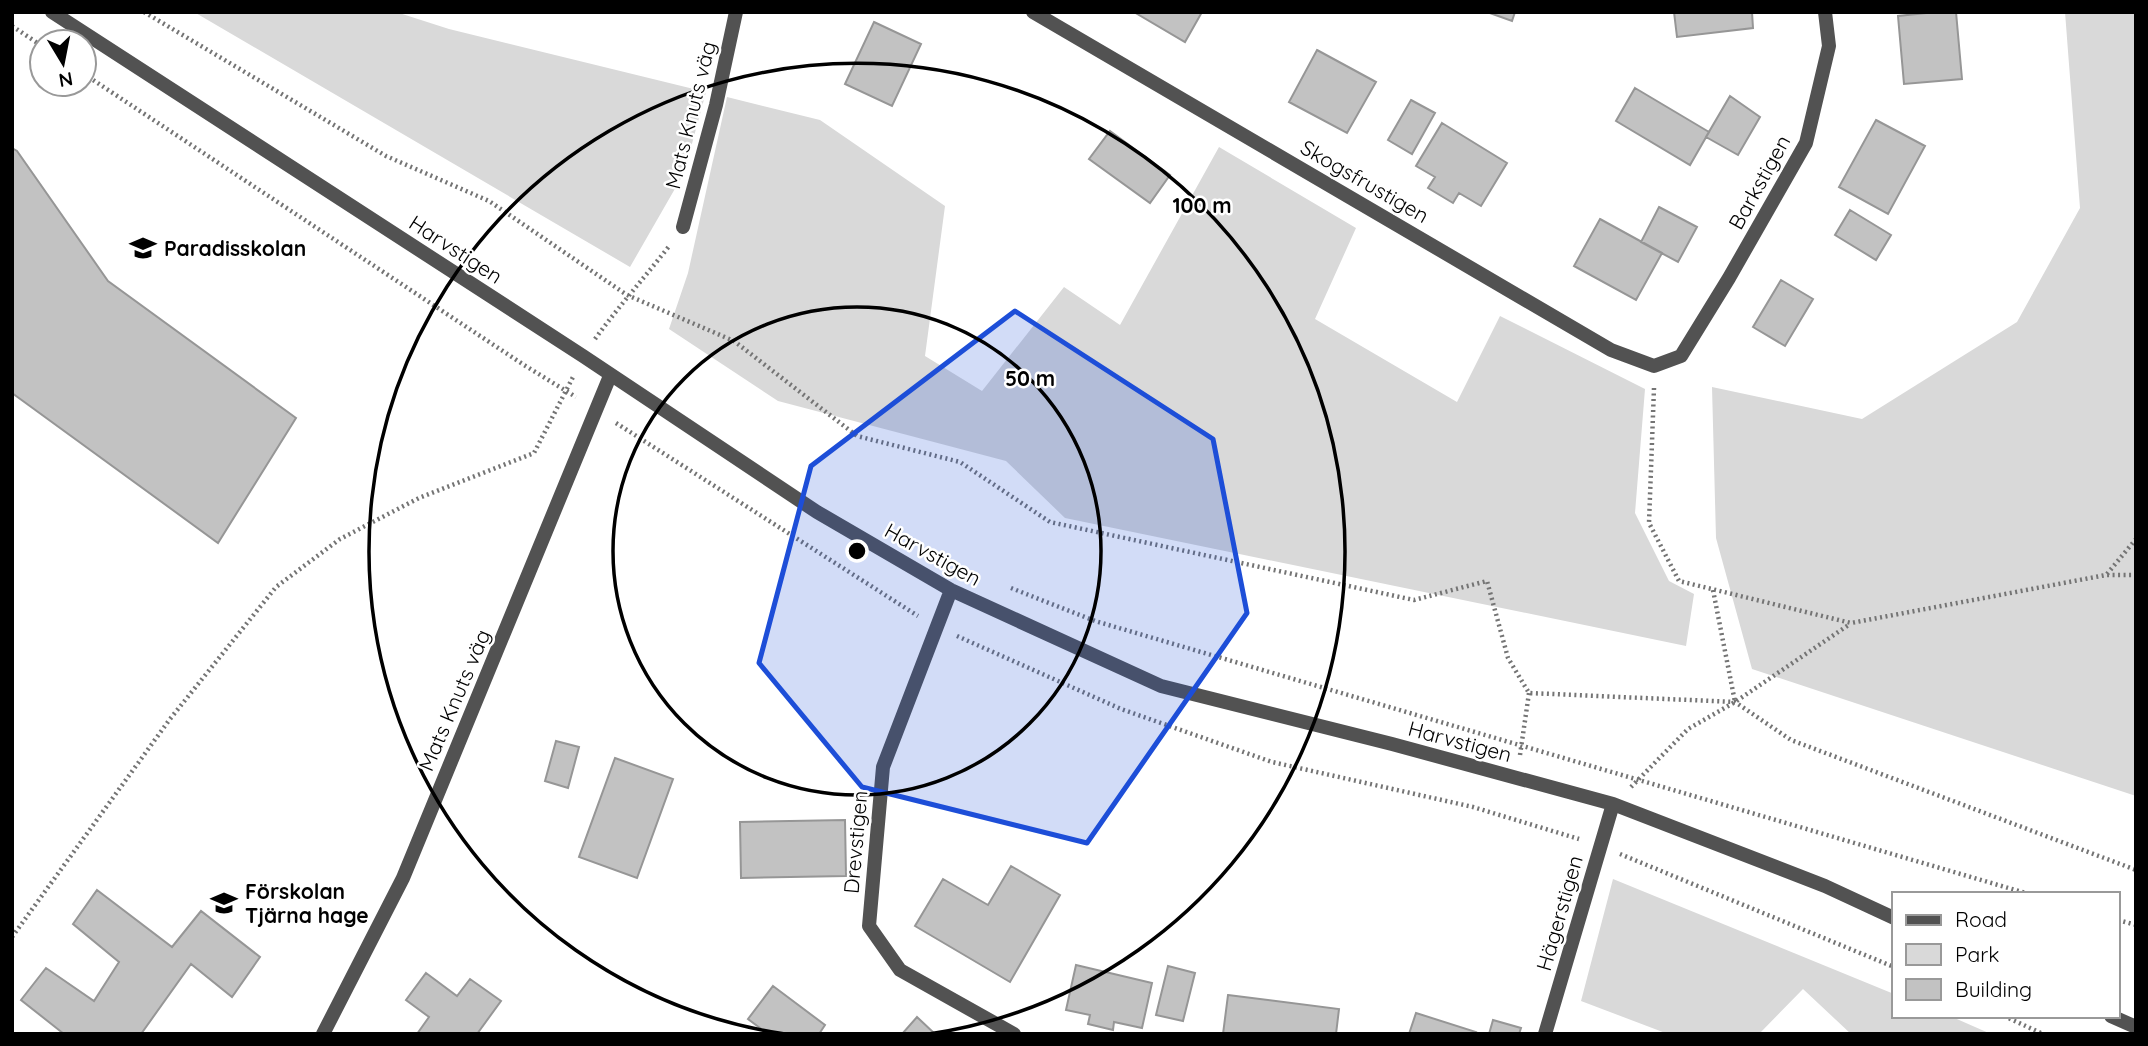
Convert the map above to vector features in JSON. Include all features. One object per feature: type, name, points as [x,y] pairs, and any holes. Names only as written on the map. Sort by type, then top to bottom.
[{"type":"street","name":"Harvstigen","points":[[52,12],[583,356],[817,512],[951,590],[1161,686],[1379,740],[1614,804],[1825,886],[1892,917]]},
{"type":"street","name":"Mats Knuts väg","points":[[683,227],[716,105],[736,12]]},
{"type":"street","name":"Skogsfrustigen","points":[[1032,12],[1611,350],[1654,366]]},
{"type":"street","name":"Barkstigen","points":[[1654,366],[1681,356],[1806,143],[1829,46],[1825,12]]},
{"type":"street","name":"Mats Knuts väg","points":[[323,1034],[403,878],[610,376]]},
{"type":"street","name":"Drevstigen","points":[[951,590],[883,767],[869,926],[900,970],[1014,1034]]},
{"type":"street","name":"Hägerstigen","points":[[1545,1034],[1614,804]]},
{"type":"street","points":[[2116,1018],[2136,1027]]},
{"type":"path","points":[[144,12],[386,156],[489,201],[627,295],[734,341],[857,436],[960,462],[1050,522],[1413,600],[1487,581],[1508,658],[1528,693],[1516,778]]},
{"type":"path","points":[[12,26],[28,37]]},
{"type":"path","points":[[98,83],[524,365],[937,627],[1121,709],[1272,762],[1473,807],[1600,846],[1892,966]]},
{"type":"path","points":[[12,937],[170,719],[276,587],[340,539],[419,498],[534,453],[583,356],[627,295],[645,277],[683,227]]},
{"type":"path","points":[[1654,366],[1649,523],[1679,581],[1851,623]]},
{"type":"path","points":[[2106,575],[2136,539]]},
{"type":"path","points":[[1614,804],[1688,729],[1735,702],[1851,623],[2106,575],[2136,575]]},
{"type":"path","points":[[1006,587],[1095,621],[2022,892]]},
{"type":"path","points":[[1713,589],[1735,702]]},
{"type":"path","points":[[1528,693],[1735,702],[1791,740],[2136,870]]},
{"type":"path","points":[[2008,1018],[2043,1034]]},
{"type":"highlighted area","points":[[1015,311],[1213,439],[1247,613],[1087,843],[862,787],[759,663],[811,466]]},
{"type":"green space","points":[[194,12],[396,12],[449,29],[706,92],[684,173],[630,267]]},
{"type":"green space","points":[[2065,12],[2136,12],[2136,796],[1752,669],[1716,538],[1712,387],[1862,419],[2017,322],[2080,208]]},
{"type":"green space","points":[[727,97],[820,120],[945,206],[925,356],[982,391],[1064,287],[1120,325],[1219,147],[1356,228],[1315,319],[1457,402],[1500,316],[1645,389],[1635,513],[1669,581],[1694,594],[1686,646],[1065,518],[1006,461],[778,401],[669,329],[688,273]]},
{"type":"green space","points":[[1613,879],[1892,993],[1892,1018],[1955,1018],[1991,1034],[1851,1034],[1803,989],[1759,1034],[1668,1034],[1581,1001]]},
{"type":"building","points":[[1134,12],[1202,12],[1185,42]]},
{"type":"building","points":[[1487,12],[1515,12],[1512,21]]},
{"type":"building","points":[[1674,12],[1752,12],[1753,28],[1677,37]]},
{"type":"building","points":[[1956,12],[1962,79],[1904,84],[1898,16]]},
{"type":"building","points":[[874,22],[921,44],[892,106],[845,84]]},
{"type":"building","points":[[1317,50],[1376,82],[1347,133],[1289,102]]},
{"type":"building","points":[[1635,88],[1709,132],[1690,165],[1616,121]]},
{"type":"building","points":[[1730,96],[1760,117],[1738,155],[1706,137]]},
{"type":"building","points":[[1411,100],[1435,113],[1412,154],[1388,140]]},
{"type":"building","points":[[1876,120],[1925,146],[1888,214],[1839,187]]},
{"type":"building","points":[[1442,123],[1507,163],[1481,206],[1459,193],[1453,203],[1428,188],[1435,177],[1416,166]]},
{"type":"building","points":[[1110,131],[1170,175],[1150,203],[1089,159]]},
{"type":"building","name":"Paradisskolan","points":[[12,148],[17,151],[108,281],[296,418],[218,543],[12,393]]},
{"type":"building","points":[[1659,207],[1697,227],[1678,262],[1641,242]]},
{"type":"building","points":[[1850,210],[1891,235],[1876,260],[1835,235]]},
{"type":"building","points":[[1600,219],[1662,253],[1636,300],[1574,266]]},
{"type":"building","points":[[1781,280],[1813,299],[1785,346],[1753,327]]},
{"type":"building","points":[[556,741],[579,747],[568,788],[545,781]]},
{"type":"building","points":[[615,758],[673,779],[637,878],[579,857]]},
{"type":"building","points":[[845,820],[846,876],[741,878],[740,822]]},
{"type":"building","points":[[1011,866],[1060,895],[1010,982],[915,926],[943,879],[988,905]]},
{"type":"building","points":[[97,890],[172,947],[201,911],[260,957],[232,997],[191,964],[141,1034],[64,1034],[21,1000],[46,968],[94,1001],[119,962],[73,924]]},
{"type":"building","points":[[1076,965],[1152,983],[1142,1028],[1114,1022],[1113,1030],[1088,1024],[1090,1015],[1066,1010]]},
{"type":"building","points":[[1168,966],[1195,973],[1183,1021],[1156,1015]]},
{"type":"building","points":[[426,973],[457,996],[470,979],[501,1001],[477,1034],[417,1034],[429,1017],[406,1000]]},
{"type":"building","points":[[773,986],[825,1025],[819,1034],[768,1034],[748,1019]]},
{"type":"building","points":[[1228,995],[1339,1009],[1336,1034],[1223,1034]]},
{"type":"building","points":[[1416,1013],[1476,1032],[1409,1034]]},
{"type":"building","points":[[917,1017],[935,1034],[902,1034]]},
{"type":"building","points":[[1493,1020],[1521,1028],[1519,1034],[1489,1034]]},
{"type":"place","name":"Paradisskolan","points":[[143,248]]},
{"type":"place","name":"Förskolan Tjärna hage","points":[[224,903]]}]
